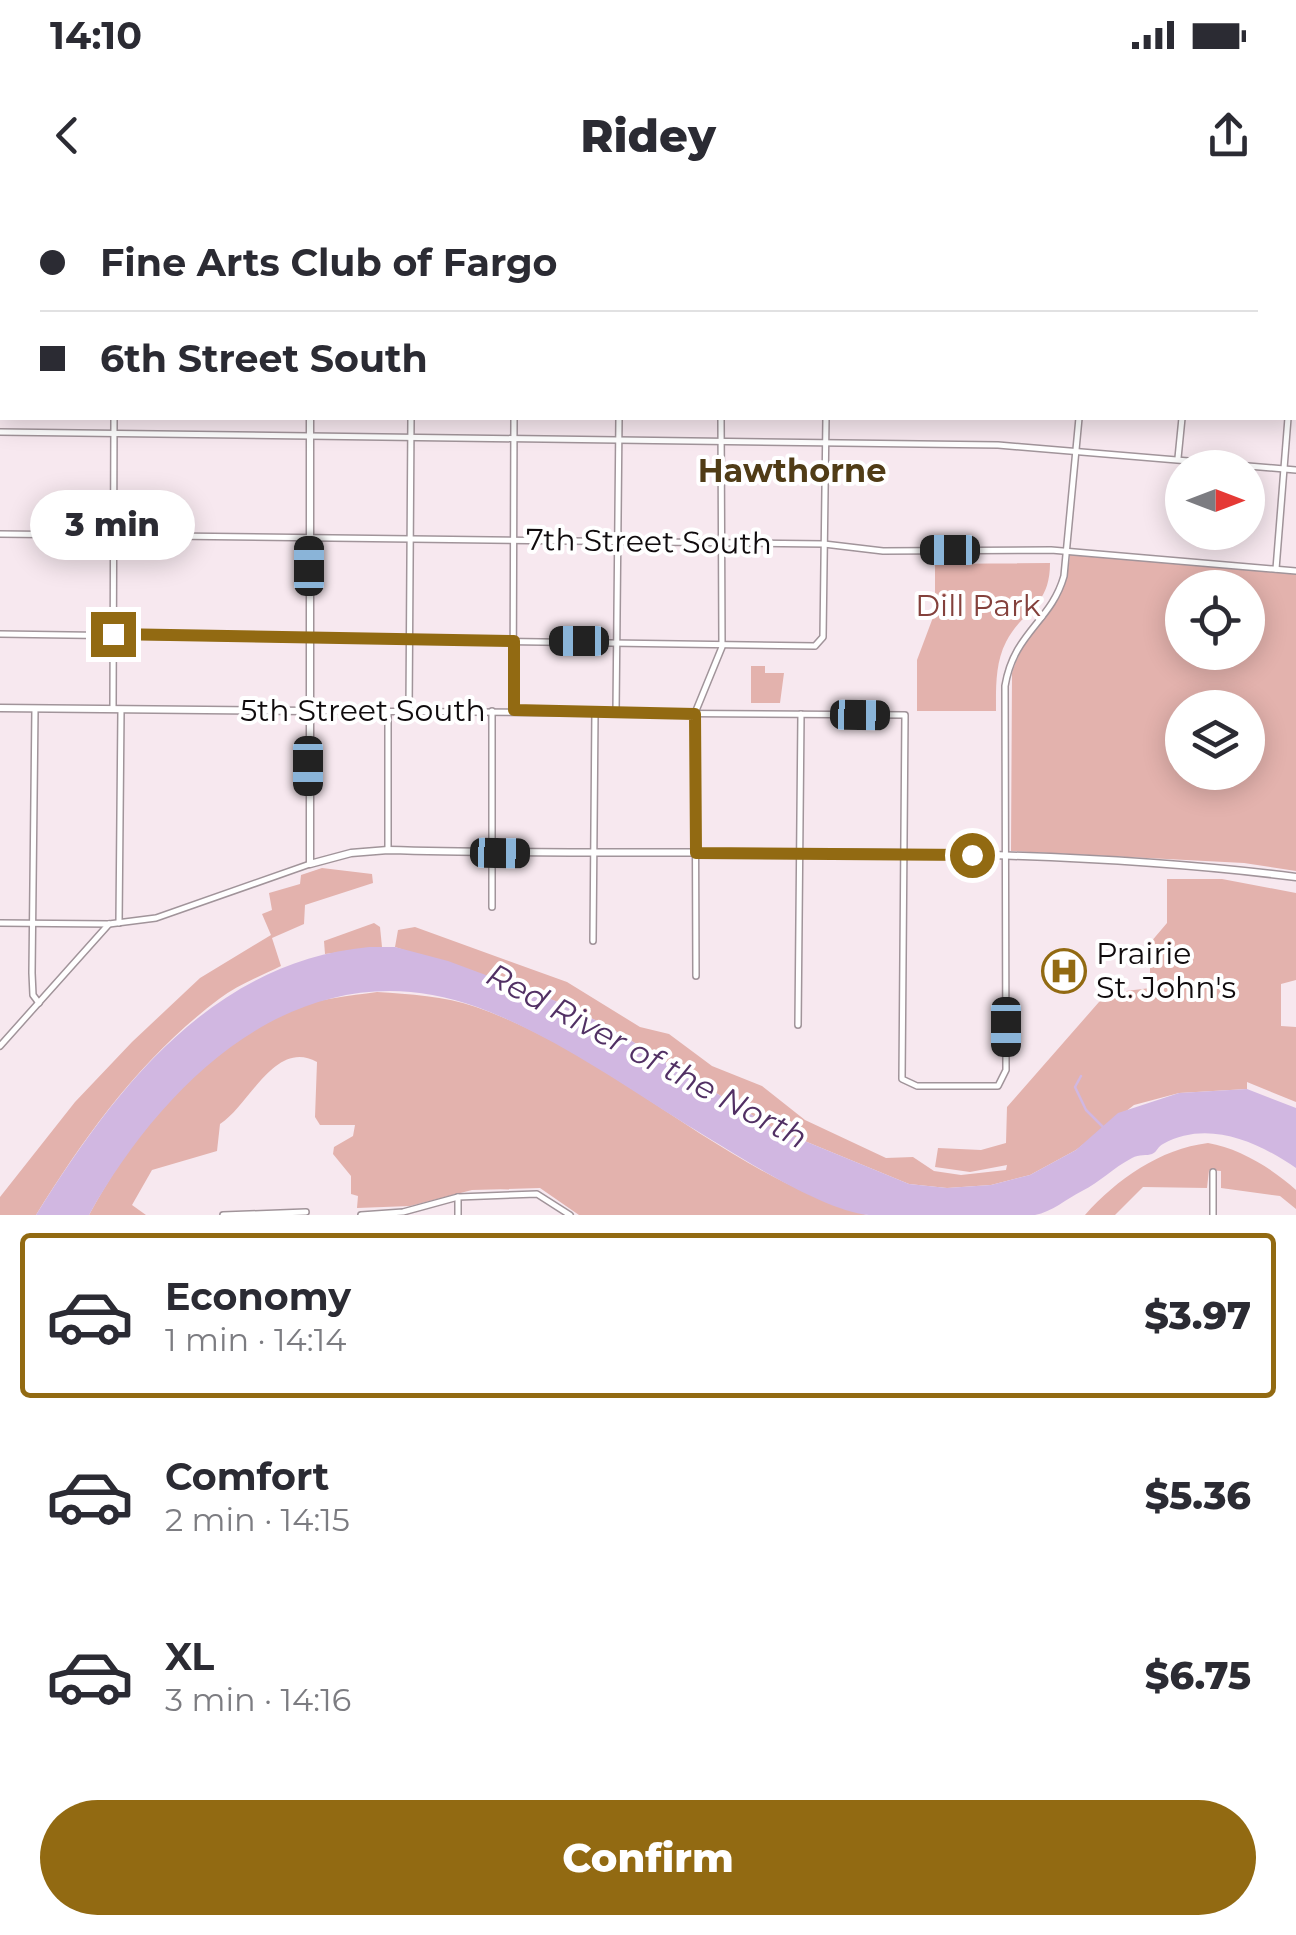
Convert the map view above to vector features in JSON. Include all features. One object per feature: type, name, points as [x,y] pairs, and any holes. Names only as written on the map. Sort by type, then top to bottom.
[{"type":"street","points":[[114,420],[113,634],[119,924]]},
{"type":"street","points":[[310,420],[310,864]]},
{"type":"street","points":[[409,711],[412,420]]},
{"type":"street","points":[[514,420],[514,710]]},
{"type":"street","points":[[616,712],[619,420]]},
{"type":"street","points":[[696,976],[695,714],[722,645],[721,420]]},
{"type":"street","points":[[0,634],[722,645],[820,643],[826,420]]},
{"type":"street","points":[[903,854],[904,1082],[917,1086],[998,1086],[1004,1080],[1009,664],[1026,631],[1060,590],[1079,420]]},
{"type":"street","points":[[1179,450],[1182,420]]},
{"type":"street","points":[[1276,569],[1288,420]]},
{"type":"street","points":[[0,432],[826,442],[1077,450],[1165,457]]},
{"type":"street","points":[[1265,466],[1296,470]]},
{"type":"street","name":"7th Street South","points":[[0,534],[824,544],[883,550],[1066,551],[1296,571]]},
{"type":"street","name":"5th Street South","points":[[0,708],[905,716],[903,854]]},
{"type":"street","points":[[35,709],[32,995],[39,1003]]},
{"type":"street","points":[[254,711],[297,716],[308,732]]},
{"type":"street","points":[[388,711],[388,850]]},
{"type":"street","points":[[492,711],[492,907]]},
{"type":"street","points":[[594,941],[595,712]]},
{"type":"street","points":[[798,1025],[801,714]]},
{"type":"street","points":[[0,923],[119,924],[202,906],[310,864],[351,853],[388,850],[1006,856],[1226,868],[1296,877]]},
{"type":"street","points":[[0,1046],[109,924]]},
{"type":"street","points":[[1213,1215],[1214,1172]]},
{"type":"street","points":[[361,1215],[403,1212],[458,1197],[537,1194],[570,1215]]},
{"type":"street","points":[[458,1197],[458,1215]]},
{"type":"street","points":[[223,1215],[306,1212]]},
{"type":"green space","points":[[1070,555],[1248,570],[1165,570],[1165,670],[1265,670],[1265,571],[1296,574],[1296,871],[1244,863],[1011,851],[1012,673],[1026,642],[1061,590]]},
{"type":"green space","name":"Dill Park","points":[[1050,563],[1046,589],[1002,650],[996,711],[917,711],[917,660],[935,612],[935,564]]},
{"type":"green space","points":[[751,666],[765,666],[765,673],[784,673],[780,703],[751,703]]},
{"type":"green space","points":[[322,868],[372,874],[373,883],[305,905],[304,924],[272,938],[281,966],[226,994],[140,1071],[75,1155],[36,1215],[0,1215],[0,1197],[75,1102],[200,978],[271,935],[262,914],[272,910],[269,893],[300,884],[301,875]]},
{"type":"green space","points":[[1167,879],[1222,879],[1296,893],[1296,980],[1281,984],[1281,1026],[1296,1027],[1296,1102],[1247,1082],[1247,1089],[1179,1093],[1134,1105],[1076,1150],[1030,1175],[991,1185],[947,1188],[909,1184],[773,1128],[609,1027],[561,1003],[395,947],[398,930],[415,927],[567,982],[640,1027],[669,1034],[712,1066],[762,1086],[805,1120],[886,1158],[913,1157],[934,1171],[961,1175],[1006,1170],[1007,1165],[970,1172],[935,1167],[938,1148],[981,1150],[1006,1143],[1007,1107],[1099,1002],[1118,992],[1150,988],[1150,943],[1167,923]]},
{"type":"green space","points":[[374,923],[380,927],[382,947],[325,954],[324,941]]},
{"type":"green space","points":[[377,992],[452,1000],[527,1028],[576,1054],[765,1172],[867,1215],[579,1215],[540,1188],[472,1190],[410,1206],[357,1208],[358,1196],[351,1194],[351,1176],[333,1154],[334,1147],[353,1136],[355,1125],[320,1125],[315,1117],[317,1062],[302,1057],[275,1066],[220,1124],[217,1151],[152,1170],[132,1205],[146,1215],[89,1215],[150,1122],[200,1068],[229,1045],[260,1025],[304,1005]]},
{"type":"green space","points":[[1208,1143],[1243,1155],[1277,1174],[1296,1190],[1296,1209],[1280,1196],[1221,1188],[1221,1171],[1209,1170],[1207,1188],[1143,1187],[1115,1215],[1085,1215],[1140,1168],[1173,1152]]},
{"type":"water","name":"Red River of the North","points":[[369,947],[395,947],[448,961],[561,1003],[609,1027],[773,1128],[909,1184],[947,1188],[991,1185],[1030,1175],[1076,1150],[1118,1113],[1179,1093],[1247,1089],[1296,1108],[1296,1168],[1249,1142],[1197,1134],[1163,1144],[1152,1154],[1132,1158],[1059,1205],[1035,1215],[869,1215],[826,1202],[776,1178],[585,1061],[505,1018],[414,992],[355,994],[299,1009],[247,1036],[200,1072],[158,1115],[89,1215],[36,1215],[99,1122],[134,1079],[173,1039],[215,1005],[261,977],[313,958]]},
{"type":"waterway","points":[[1081,1076],[1075,1087],[1086,1110],[1104,1128]]},
{"type":"place","name":"Prairie St. John's","points":[[1064,971]]},
{"type":"district","name":"Hawthorne","points":[[792,471]]},
{"type":"route","points":[[113,634],[514,641],[514,710],[695,714],[696,853],[972,855]]}]
